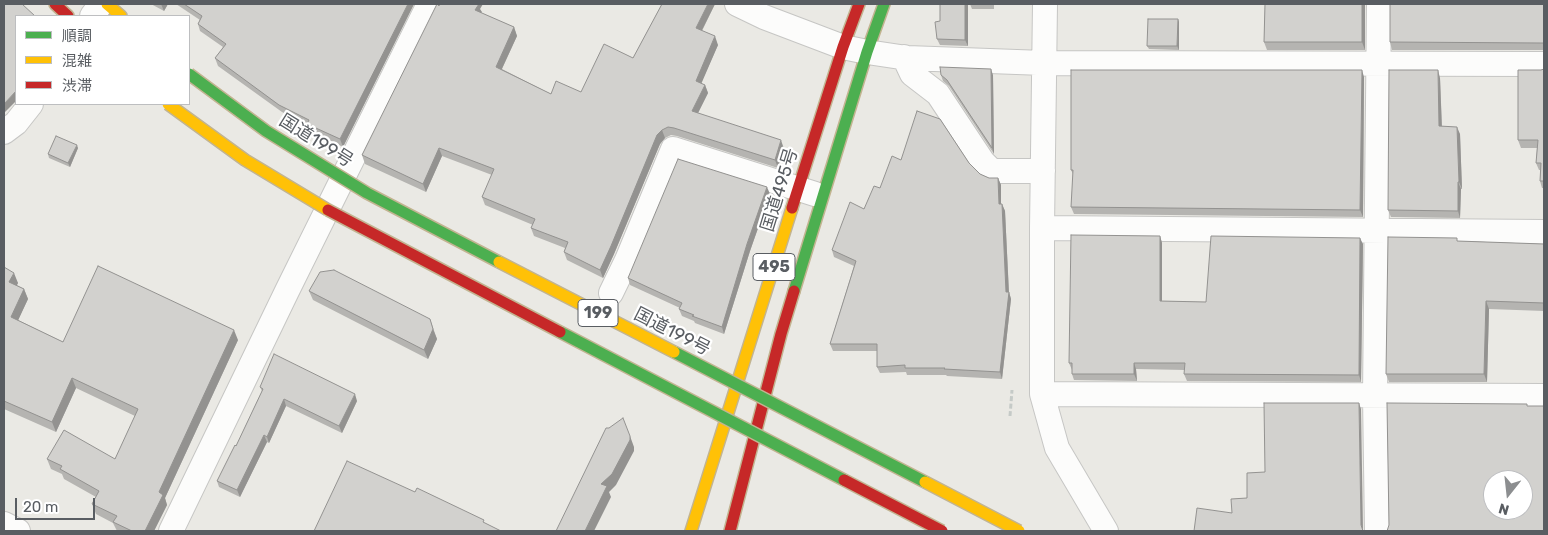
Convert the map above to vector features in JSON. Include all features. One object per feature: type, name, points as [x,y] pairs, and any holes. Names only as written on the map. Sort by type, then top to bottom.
[{"type":"highway","points":[[55,4],[67,15]]},
{"type":"highway","points":[[107,4],[120,15]]},
{"type":"highway","name":"国道495号","points":[[691,531],[843,47],[859,4]]},
{"type":"highway","name":"495","points":[[730,531],[781,334],[867,52],[884,4]]},
{"type":"highway","name":"国道199号","points":[[190,75],[266,131],[367,193],[1019,531]]},
{"type":"highway","name":"199","points":[[169,105],[245,160],[339,217],[942,531]]},
{"type":"street","points":[[93,15],[101,4]]},
{"type":"street","points":[[170,531],[429,4]]},
{"type":"street","points":[[738,4],[764,17],[843,47],[904,57],[1044,63],[1544,64]]},
{"type":"street","points":[[1045,4],[1042,394],[1057,448],[1106,531]]},
{"type":"street","points":[[1377,531],[1375,396],[1379,4]]},
{"type":"street","points":[[904,57],[912,74],[938,94],[983,162],[992,171],[1043,171]]},
{"type":"street","points":[[4,132],[16,123],[30,105]]},
{"type":"street","points":[[611,293],[627,260],[673,149],[823,197]]},
{"type":"street","points":[[1042,228],[1544,232]]},
{"type":"street","points":[[1042,394],[1544,396]]},
{"type":"street","points":[[4,524],[18,531]]},
{"type":"path","points":[[1010,416],[1012,390]]},
{"type":"building","points":[[4,4],[22,4],[34,15],[15,15],[15,92],[4,104]]},
{"type":"building","points":[[184,4],[408,4],[340,139],[307,124],[309,120],[279,105],[215,58],[226,44],[198,24],[202,16]]},
{"type":"building","points":[[437,4],[439,6],[440,4],[479,4],[475,10],[514,27],[496,67],[551,94],[556,81],[581,92],[604,44],[633,58],[662,4],[708,4],[696,28],[715,36],[696,81],[705,85],[692,111],[781,140],[775,160],[674,128],[668,127],[662,130],[657,135],[600,270],[564,252],[568,242],[531,228],[535,219],[482,197],[494,169],[439,148],[423,184],[362,155]]},
{"type":"building","points":[[940,4],[965,4],[965,40],[937,39],[935,22],[940,21]]},
{"type":"building","points":[[1265,4],[1362,4],[1362,42],[1264,42]]},
{"type":"building","points":[[1390,4],[1544,4],[1544,43],[1390,42]]},
{"type":"building","points":[[1148,19],[1178,19],[1177,46],[1147,46]]},
{"type":"building","points":[[940,67],[991,69],[992,148],[947,80],[941,75]]},
{"type":"building","points":[[1544,69],[1544,181],[1540,181],[1541,163],[1536,163],[1538,140],[1518,140],[1518,70]]},
{"type":"building","points":[[1071,70],[1362,70],[1360,210],[1071,207],[1073,170],[1071,170]]},
{"type":"building","points":[[1389,70],[1438,70],[1439,126],[1457,127],[1458,211],[1388,210]]},
{"type":"building","points":[[917,111],[940,119],[969,163],[980,174],[989,178],[998,178],[999,204],[1002,204],[1006,292],[1009,292],[1000,372],[945,368],[905,368],[905,365],[877,367],[877,344],[830,344],[856,261],[832,250],[850,202],[864,209],[874,186],[880,188],[892,156],[901,160]]},
{"type":"building","points":[[56,136],[77,145],[68,163],[48,154]]},
{"type":"building","points":[[678,159],[767,187],[747,244],[722,327],[692,316],[694,315],[679,309],[682,303],[628,278]]},
{"type":"building","points":[[1071,235],[1160,236],[1160,301],[1206,302],[1211,236],[1360,238],[1359,375],[1184,374],[1185,363],[1134,363],[1134,374],[1072,374],[1072,363],[1069,363]]},
{"type":"building","points":[[1388,237],[1457,238],[1457,241],[1544,244],[1544,303],[1486,301],[1484,374],[1386,374]]},
{"type":"building","points":[[98,266],[234,330],[159,492],[163,495],[145,531],[132,531],[113,522],[117,516],[92,504],[99,491],[60,469],[62,466],[47,459],[64,430],[115,459],[138,409],[72,378],[52,422],[4,401],[4,267],[14,273],[9,282],[24,289],[11,317],[63,342]]},
{"type":"building","points":[[334,270],[430,319],[433,329],[424,350],[309,291],[320,272]]},
{"type":"building","points":[[274,354],[355,394],[339,426],[284,399],[267,437],[264,435],[237,490],[217,481],[263,389],[260,387]]},
{"type":"building","points":[[1264,403],[1359,403],[1361,525],[1363,531],[1194,531],[1197,508],[1232,513],[1231,499],[1247,498],[1247,473],[1265,472]]},
{"type":"building","points":[[1387,403],[1527,404],[1527,406],[1544,406],[1544,531],[1387,531],[1389,525]]},
{"type":"building","points":[[623,418],[630,440],[612,474],[601,484],[607,486],[585,531],[556,531],[606,428],[609,428]]},
{"type":"building","points":[[347,461],[415,492],[417,488],[484,520],[483,522],[501,531],[314,531]]},
{"type":"traffic: fast","points":[[794,291],[867,52],[884,4]]},
{"type":"traffic: fast","points":[[190,75],[266,131],[367,193],[499,262]]},
{"type":"traffic: fast","points":[[560,332],[844,480]]},
{"type":"traffic: fast","points":[[674,352],[925,482]]},
{"type":"traffic: slow","points":[[107,4],[120,15]]},
{"type":"traffic: slow","points":[[169,105],[245,160],[328,210]]},
{"type":"traffic: slow","points":[[691,531],[792,208]]},
{"type":"traffic: slow","points":[[499,262],[674,352]]},
{"type":"traffic: slow","points":[[925,482],[1019,531]]},
{"type":"traffic: jam","points":[[55,4],[67,15]]},
{"type":"traffic: jam","points":[[792,208],[843,47],[859,4]]},
{"type":"traffic: jam","points":[[328,210],[560,332]]},
{"type":"traffic: jam","points":[[730,531],[794,291]]},
{"type":"traffic: jam","points":[[844,480],[942,531]]}]
